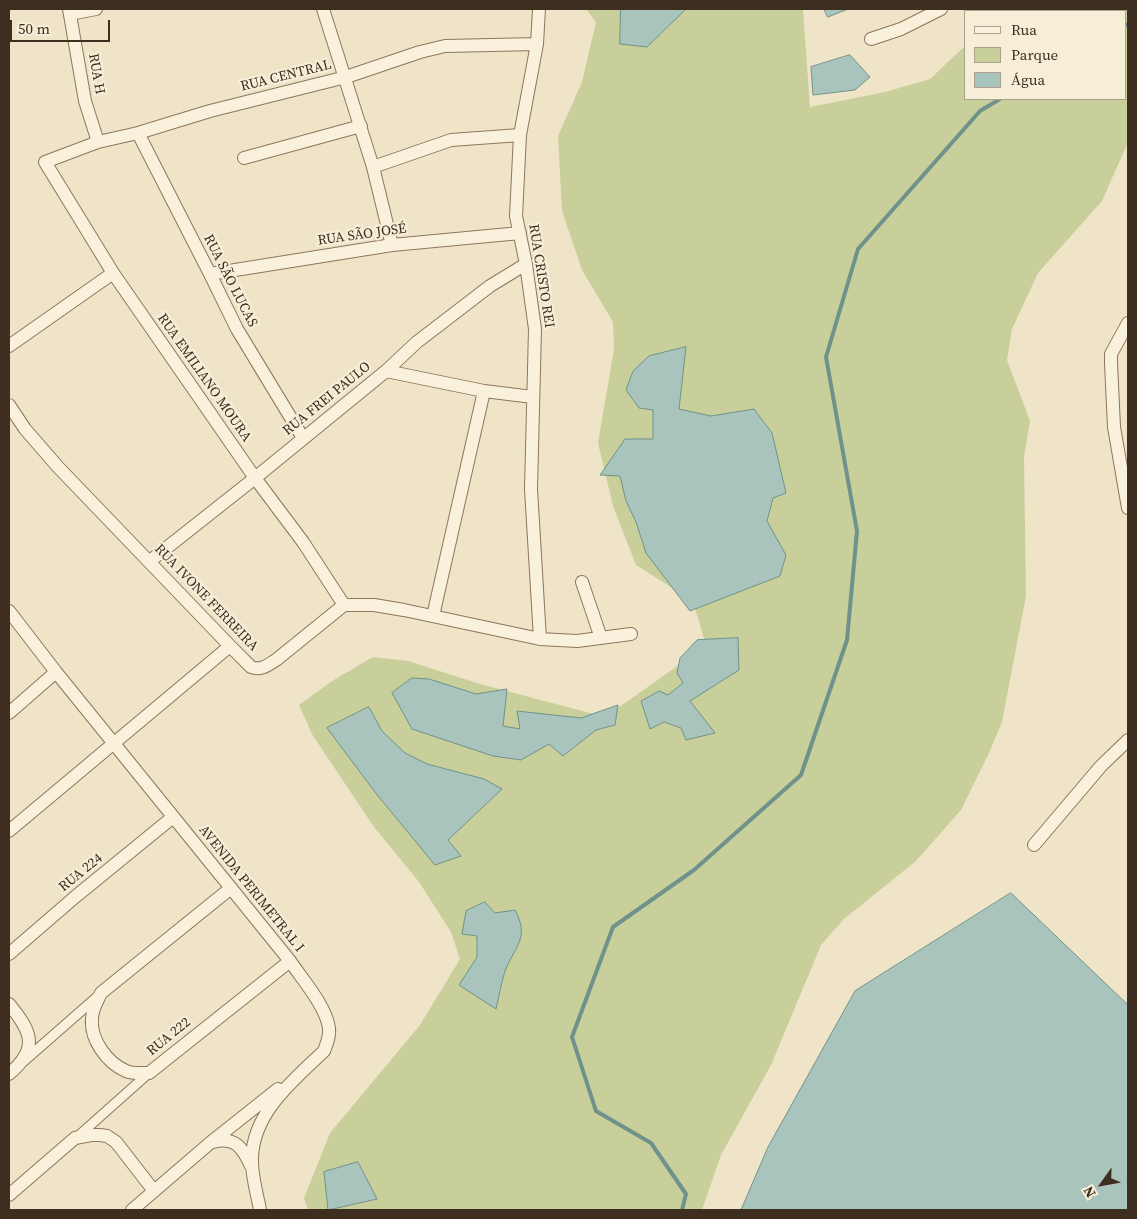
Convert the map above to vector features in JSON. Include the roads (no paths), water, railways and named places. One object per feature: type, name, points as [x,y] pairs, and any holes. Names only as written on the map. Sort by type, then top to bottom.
[{"type":"street","points":[[70,11],[96,9]]},
{"type":"street","points":[[323,9],[373,167],[392,245]]},
{"type":"street","name":"RUA CRISTO REI","points":[[538,9],[537,44],[520,135],[516,216],[536,329],[532,397],[531,489],[540,640]]},
{"type":"street","points":[[871,39],[901,29],[941,9]]},
{"type":"street","name":"RUA H","points":[[70,11],[85,101],[98,142]]},
{"type":"street","name":"RUA CENTRAL","points":[[45,162],[98,142],[138,133],[210,111],[346,77],[420,52],[445,46],[537,44]]},
{"type":"street","points":[[244,158],[361,126]]},
{"type":"street","name":"RUA SÃO LUCAS","points":[[138,133],[237,329],[303,438]]},
{"type":"street","points":[[373,167],[451,140],[520,135]]},
{"type":"street","name":"RUA EMILIANO MOURA","points":[[45,162],[113,273],[255,478],[303,542],[344,605]]},
{"type":"street","name":"RUA SÃO JOSÉ","points":[[210,274],[392,245],[520,233]]},
{"type":"street","name":"RUA FREI PAULO","points":[[150,561],[386,371],[417,342],[490,286],[526,264]]},
{"type":"street","points":[[9,346],[113,273]]},
{"type":"street","points":[[1128,323],[1111,354],[1114,427],[1128,508]]},
{"type":"street","points":[[386,371],[484,391],[532,397]]},
{"type":"street","points":[[434,616],[484,391]]},
{"type":"street","name":"RUA IVONE FERREIRA","points":[[9,405],[25,429],[58,467],[251,667],[260,669],[276,660],[344,605]]},
{"type":"street","points":[[582,582],[601,638]]},
{"type":"street","points":[[344,605],[374,605],[434,616],[540,640],[577,641],[631,634]]},
{"type":"street","name":"AVENIDA PERIMETRAL I","points":[[9,610],[56,672],[290,961],[328,1021],[328,1042],[324,1051],[265,1113],[256,1134],[252,1169],[260,1210]]},
{"type":"street","points":[[9,831],[230,646]]},
{"type":"street","points":[[9,713],[56,672]]},
{"type":"street","points":[[1034,845],[1101,766],[1128,740]]},
{"type":"street","name":"RUA 224","points":[[9,954],[74,897],[173,817]]},
{"type":"street","name":"RUA 222","points":[[231,888],[101,994],[91,1020],[96,1039],[102,1051],[111,1061],[126,1071],[135,1074],[149,1073],[290,961]]},
{"type":"street","points":[[9,1074],[101,994]]},
{"type":"street","points":[[9,1004],[25,1025],[29,1036],[28,1047],[19,1065]]},
{"type":"street","points":[[132,1210],[210,1143],[320,1054]]},
{"type":"street","points":[[9,1195],[149,1073]]},
{"type":"street","points":[[76,1138],[94,1134],[104,1135],[112,1139],[154,1191]]},
{"type":"street","points":[[210,1143],[220,1140],[233,1142],[243,1150],[252,1169]]},
{"type":"water","points":[[621,9],[686,9],[647,47],[620,44]]},
{"type":"water","points":[[824,9],[848,9],[828,17]]},
{"type":"water","points":[[850,55],[870,77],[855,90],[813,95],[811,67]]},
{"type":"water","points":[[686,347],[679,409],[711,416],[754,409],[772,433],[786,493],[773,498],[767,521],[786,555],[780,576],[690,611],[646,553],[636,522],[626,501],[620,476],[600,475],[625,439],[653,439],[653,410],[639,408],[626,390],[633,371],[649,356]]},
{"type":"water","points":[[738,638],[739,670],[690,701],[715,733],[686,740],[681,728],[664,722],[650,729],[641,701],[659,691],[668,695],[683,683],[677,673],[680,658],[697,640]]},
{"type":"water","points":[[412,678],[429,679],[476,694],[507,689],[503,726],[520,729],[517,711],[581,718],[618,705],[615,725],[596,730],[563,756],[549,744],[521,760],[493,756],[412,729],[392,693]]},
{"type":"water","points":[[369,707],[382,731],[405,753],[427,764],[484,779],[502,789],[448,840],[461,856],[435,865],[378,796],[327,728]]},
{"type":"water","points":[[1011,893],[1128,1005],[1128,1210],[741,1210],[768,1147],[855,991]]},
{"type":"water","points":[[485,902],[495,913],[515,910],[521,928],[519,942],[505,971],[496,1009],[459,985],[477,957],[477,936],[462,934],[466,911]]},
{"type":"water","points":[[358,1162],[377,1199],[328,1210],[324,1172]]},
{"type":"waterway","points":[[682,1210],[686,1194],[651,1143],[596,1111],[572,1037],[613,927],[694,870],[801,775],[847,640],[857,531],[826,357],[858,249],[980,111],[998,100]]}]
